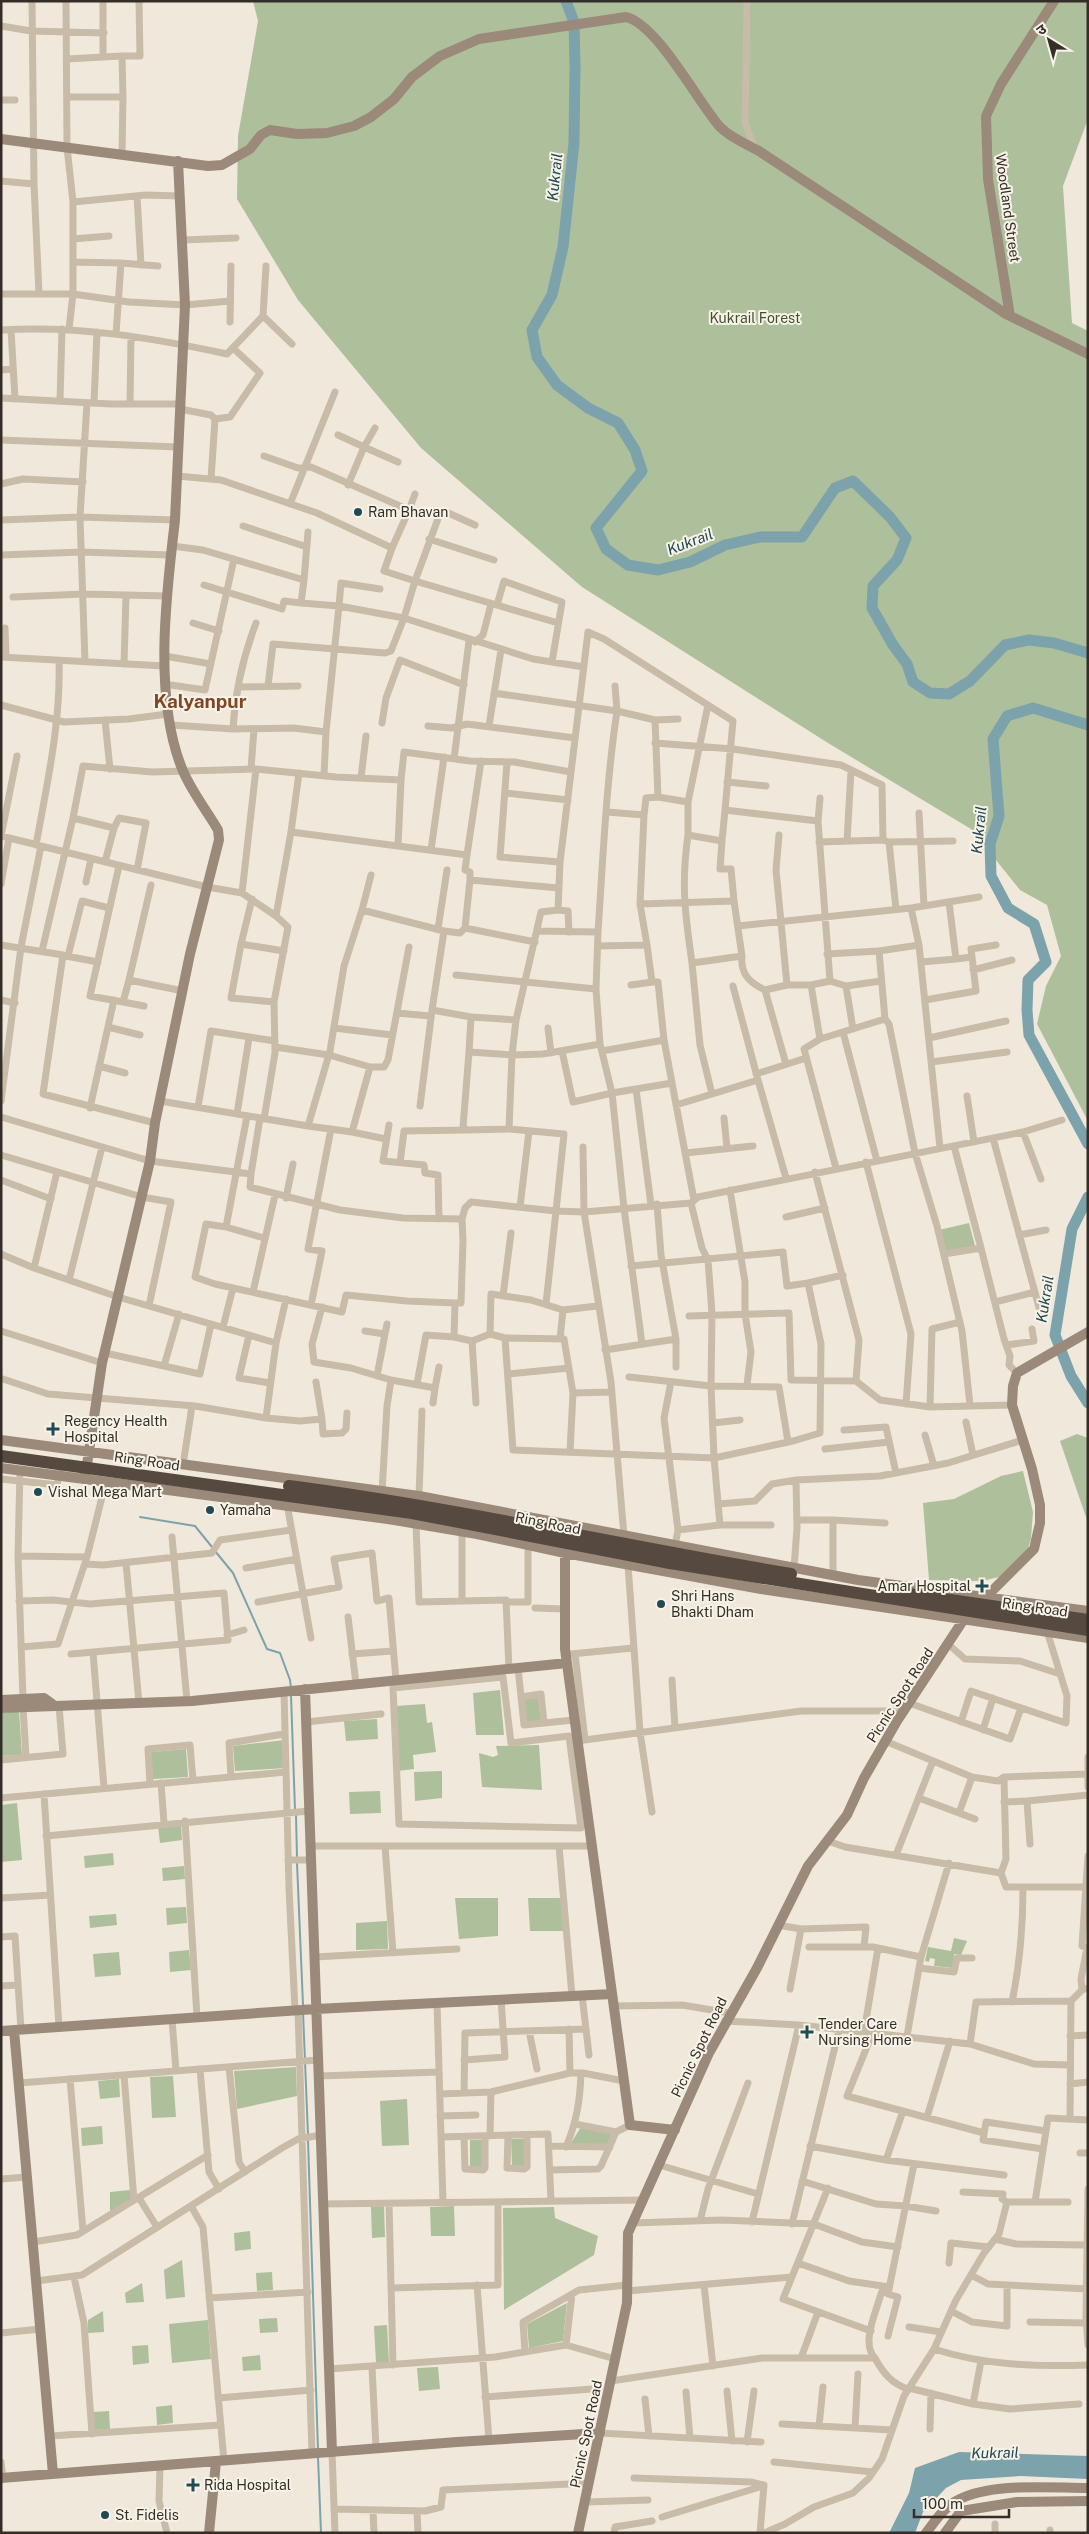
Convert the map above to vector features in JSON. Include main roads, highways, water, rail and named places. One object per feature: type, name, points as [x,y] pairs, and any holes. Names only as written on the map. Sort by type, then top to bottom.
[{"type":"highway","name":"Ring Road","points":[[1,1448],[87,1464],[412,1513],[670,1563],[950,1604],[1088,1620]]},
{"type":"highway","name":"Ring Road","points":[[1,1456],[60,1470],[87,1464]]},
{"type":"highway","name":"Ring Road","points":[[950,1604],[1088,1630]]},
{"type":"water","points":[[959,2452],[1088,2456],[1088,2479],[1020,2476],[961,2480],[946,2488],[923,2512],[915,2533],[889,2533],[909,2493],[915,2468]]},
{"type":"waterway","name":"Kukrail","points":[[566,1],[574,22],[574,143],[563,247],[552,295],[532,330],[537,357],[557,385],[588,408],[618,423],[635,450],[642,471],[596,528],[606,549],[628,565],[658,570],[690,562],[725,545],[760,537],[802,537],[835,488],[853,481],[890,517],[906,538],[897,560],[873,586],[872,608],[893,645],[907,664],[913,682],[930,693],[949,694],[970,681],[1005,645],[1029,640],[1054,643],[1088,653]]},
{"type":"waterway","name":"Kukrail","points":[[1088,725],[1033,708],[1007,716],[993,739],[999,816],[990,844],[991,876],[1008,908],[1034,924],[1046,962],[1028,980],[1027,1010],[1029,1035],[1088,1144]]},
{"type":"waterway","name":"Kukrail","points":[[1088,1197],[1072,1229],[1055,1335],[1071,1376],[1088,1403]]},
{"type":"waterway","points":[[140,1517],[195,1526],[212,1547]]},
{"type":"waterway","points":[[215,1551],[233,1573],[267,1649],[280,1653],[291,1688]]},
{"type":"waterway","points":[[291,1695],[295,1810]]},
{"type":"waterway","points":[[296,1815],[297,1858]]},
{"type":"waterway","points":[[297,1863],[303,2005]]},
{"type":"waterway","points":[[303,2012],[308,2135]]},
{"type":"waterway","points":[[308,2140],[318,2450]]},
{"type":"waterway","points":[[318,2457],[321,2533]]},
{"type":"place","name":"Ram Bhavan","points":[[358,512]]},
{"type":"place","name":"Regency Health Hospital","points":[[53,1429]]},
{"type":"place","name":"Vishal Mega Mart","points":[[38,1492]]},
{"type":"place","name":"Yamaha","points":[[210,1510]]},
{"type":"place","name":"Amar Hospital","points":[[982,1586]]},
{"type":"place","name":"Shri Hans Bhakti Dham","points":[[661,1604]]},
{"type":"place","name":"Tender Care Nursing Home","points":[[807,2032]]},
{"type":"place","name":"Rida Hospital","points":[[193,2485]]},
{"type":"place","name":"St. Fidelis","points":[[105,2515]]},
{"type":"district","name":"Kalyanpur","points":[[200,701]]},
{"type":"park label","name":"Kukrail Forest","points":[[755,318]]}]
